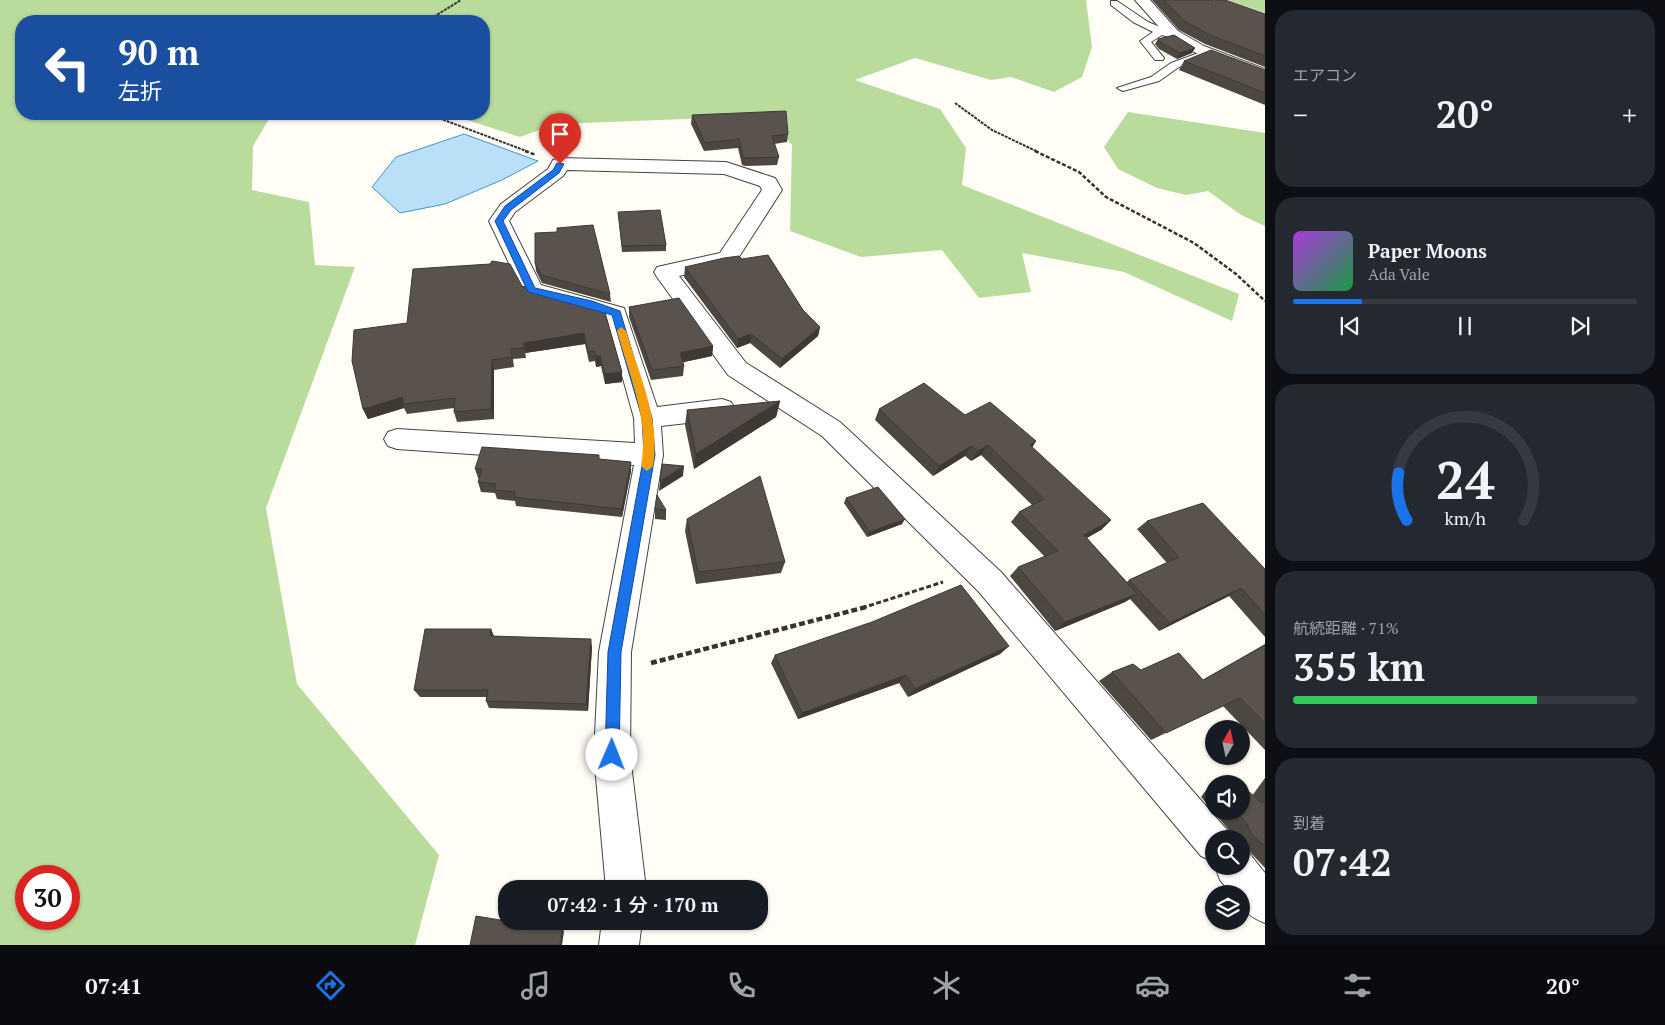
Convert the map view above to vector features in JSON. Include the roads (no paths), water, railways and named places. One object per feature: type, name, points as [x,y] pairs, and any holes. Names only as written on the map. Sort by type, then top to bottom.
[{"type":"street","points":[[1142,0],[1160,21],[1179,37],[1208,52],[1265,74]]},
{"type":"street","points":[[625,880],[612,755],[614,652],[649,455],[647,418],[616,313],[532,290],[499,221],[508,208],[556,172],[560,164],[726,168],[768,182],[772,190],[727,258],[665,272],[737,369],[831,429],[979,571],[1205,833]]},
{"type":"street","points":[[647,418],[787,402]]},
{"type":"street","points":[[397,439],[649,455]]},
{"type":"street","points":[[1242,875],[1265,902]]},
{"type":"street","points":[[619,945],[621,930]]},
{"type":"lane","points":[[1114,3],[1132,19],[1160,32],[1179,37]]},
{"type":"lane","points":[[1159,58],[1145,41],[1160,32]]},
{"type":"lane","points":[[1123,88],[1155,79],[1175,65],[1208,52]]},
{"type":"water","points":[[464,134],[538,161],[502,180],[445,204],[400,213],[372,187],[396,157]]}]
